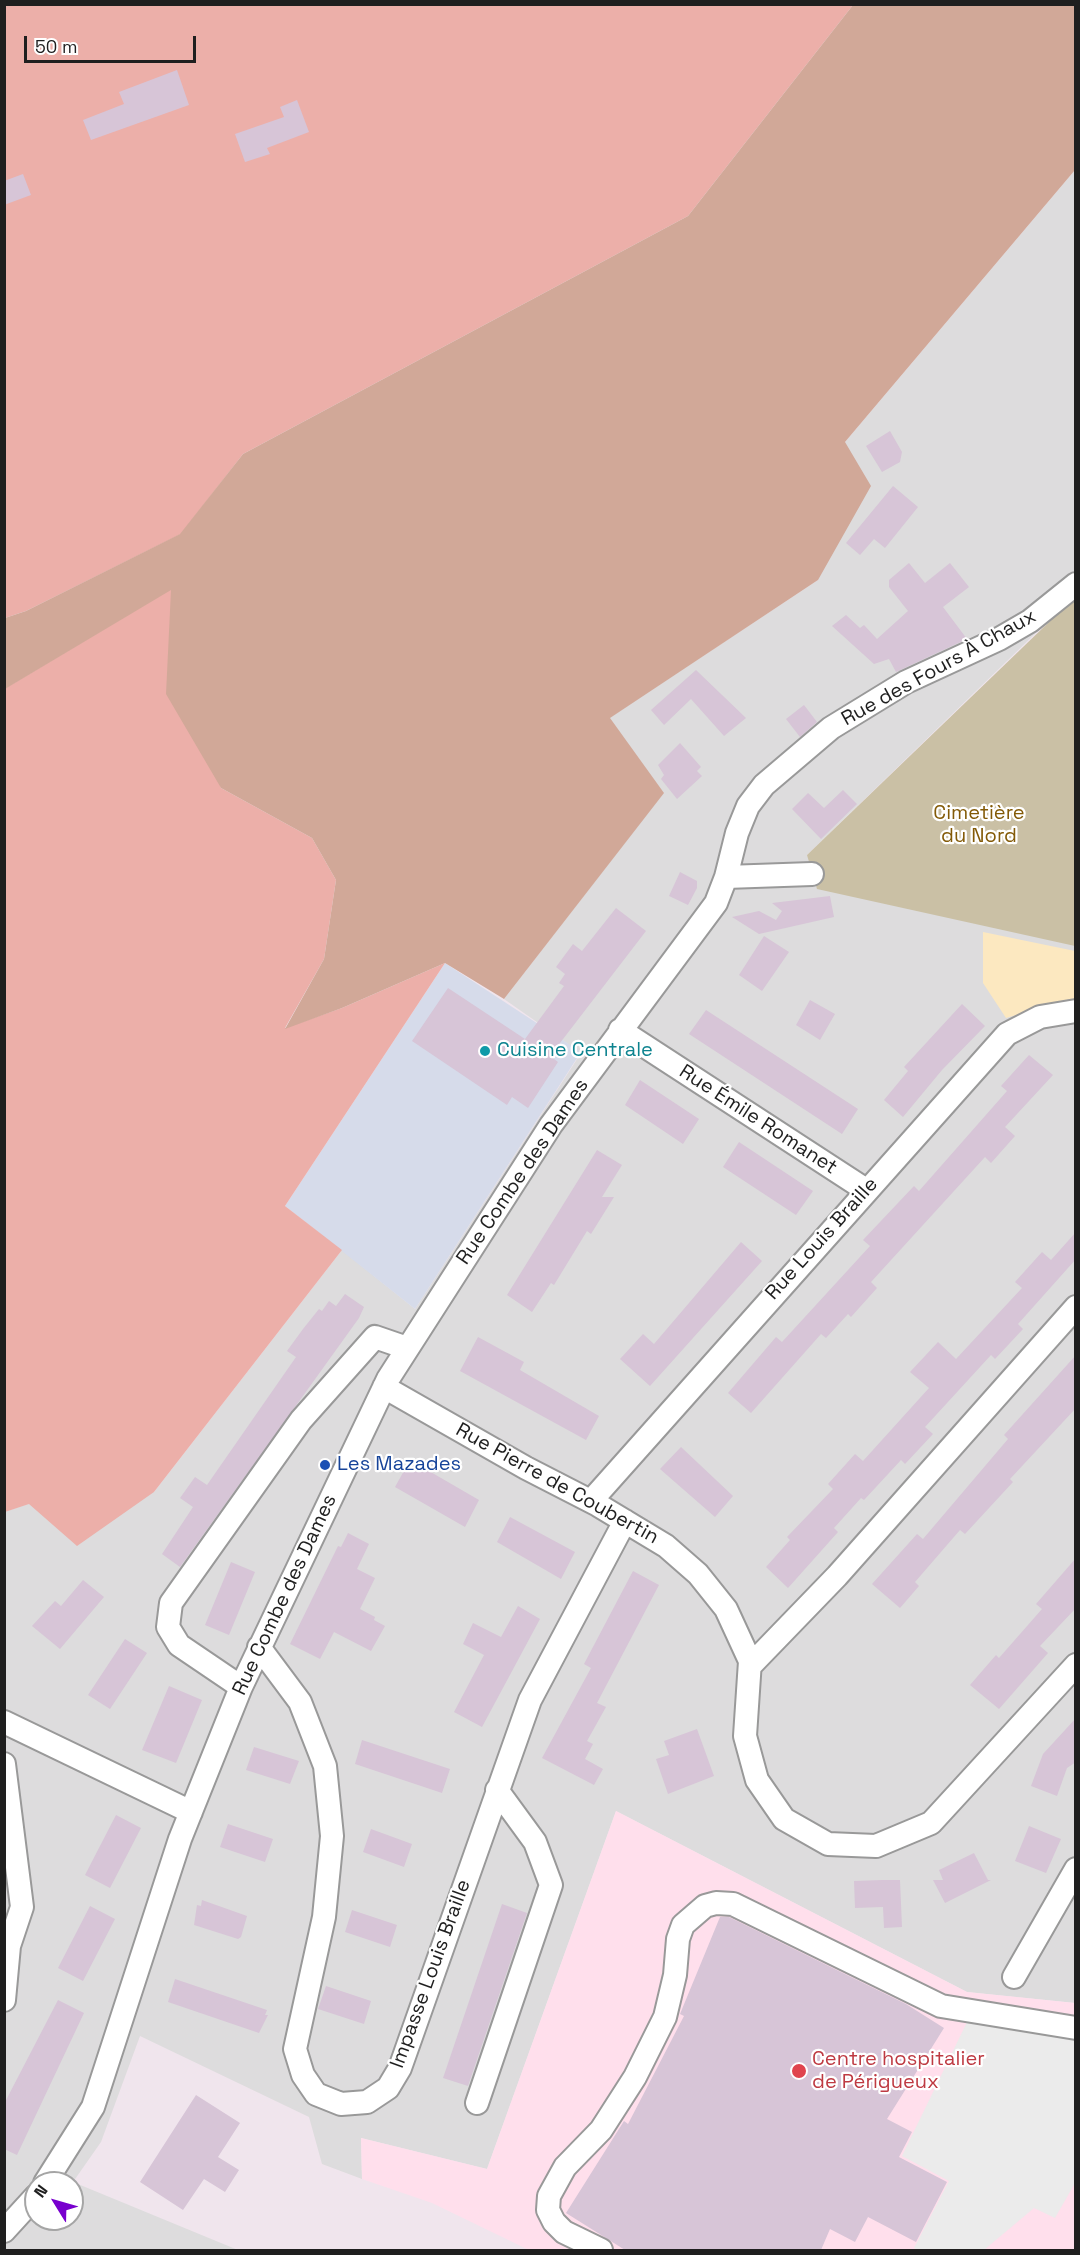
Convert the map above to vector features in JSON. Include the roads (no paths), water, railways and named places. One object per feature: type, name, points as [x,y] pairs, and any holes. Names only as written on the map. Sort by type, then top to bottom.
[{"type":"street","name":"Rue des Fours À Chaux","points":[[716,903],[726,878],[737,833],[748,806],[764,786],[801,752],[831,728],[879,697],[999,639],[1030,621],[1076,584]]},
{"type":"street","points":[[726,878],[812,874]]},
{"type":"street","name":"Rue Combe des Dames","points":[[53,2171],[93,2107],[191,1812],[241,1687],[384,1387],[551,1125],[716,903]]},
{"type":"street","name":"Rue Louis Braille","points":[[591,1501],[1007,1034],[1040,1017],[1076,1011]]},
{"type":"street","name":"Rue Émile Romanet","points":[[620,1030],[866,1190]]},
{"type":"street","points":[[750,1666],[837,1576],[1076,1307]]},
{"type":"street","points":[[241,1687],[179,1645],[168,1627],[171,1603],[301,1420],[375,1337],[407,1348]]},
{"type":"street","name":"Rue Pierre de Coubertin","points":[[384,1387],[526,1468],[626,1521],[666,1545],[698,1574],[726,1610],[750,1661],[745,1736],[757,1780],[784,1820],[828,1844],[876,1846],[931,1823],[1076,1665]]},
{"type":"street","name":"Impasse Louis Braille","points":[[260,1647],[300,1702],[325,1766],[332,1836],[324,1917],[295,2049],[303,2075],[316,2094],[341,2104],[368,2102],[388,2088],[400,2068],[497,1790],[531,1700],[626,1521]]},
{"type":"street","points":[[4,1722],[191,1812]]},
{"type":"street","points":[[4,1764],[22,1907],[7,1943],[4,2000]]},
{"type":"street","points":[[477,2103],[552,1885],[535,1842],[497,1790]]},
{"type":"street","points":[[1014,1977],[1076,1869]]},
{"type":"street","points":[[601,2250],[564,2232],[554,2222],[548,2210],[549,2196],[560,2173],[600,2130],[635,2077],[665,2017],[675,1975],[678,1939],[683,1925],[705,1905],[733,1904],[942,2006],[1076,2028]]},
{"type":"street","points":[[4,2231],[24,2209]]},
{"type":"place","name":"Cuisine Centrale","points":[[485,1051]]},
{"type":"place","name":"Les Mazades","points":[[325,1465]]},
{"type":"place","name":"Centre hospitalier de Périgueux","points":[[799,2071]]},
{"type":"park label","name":"Cimetière du Nord","points":[[979,826]]}]
